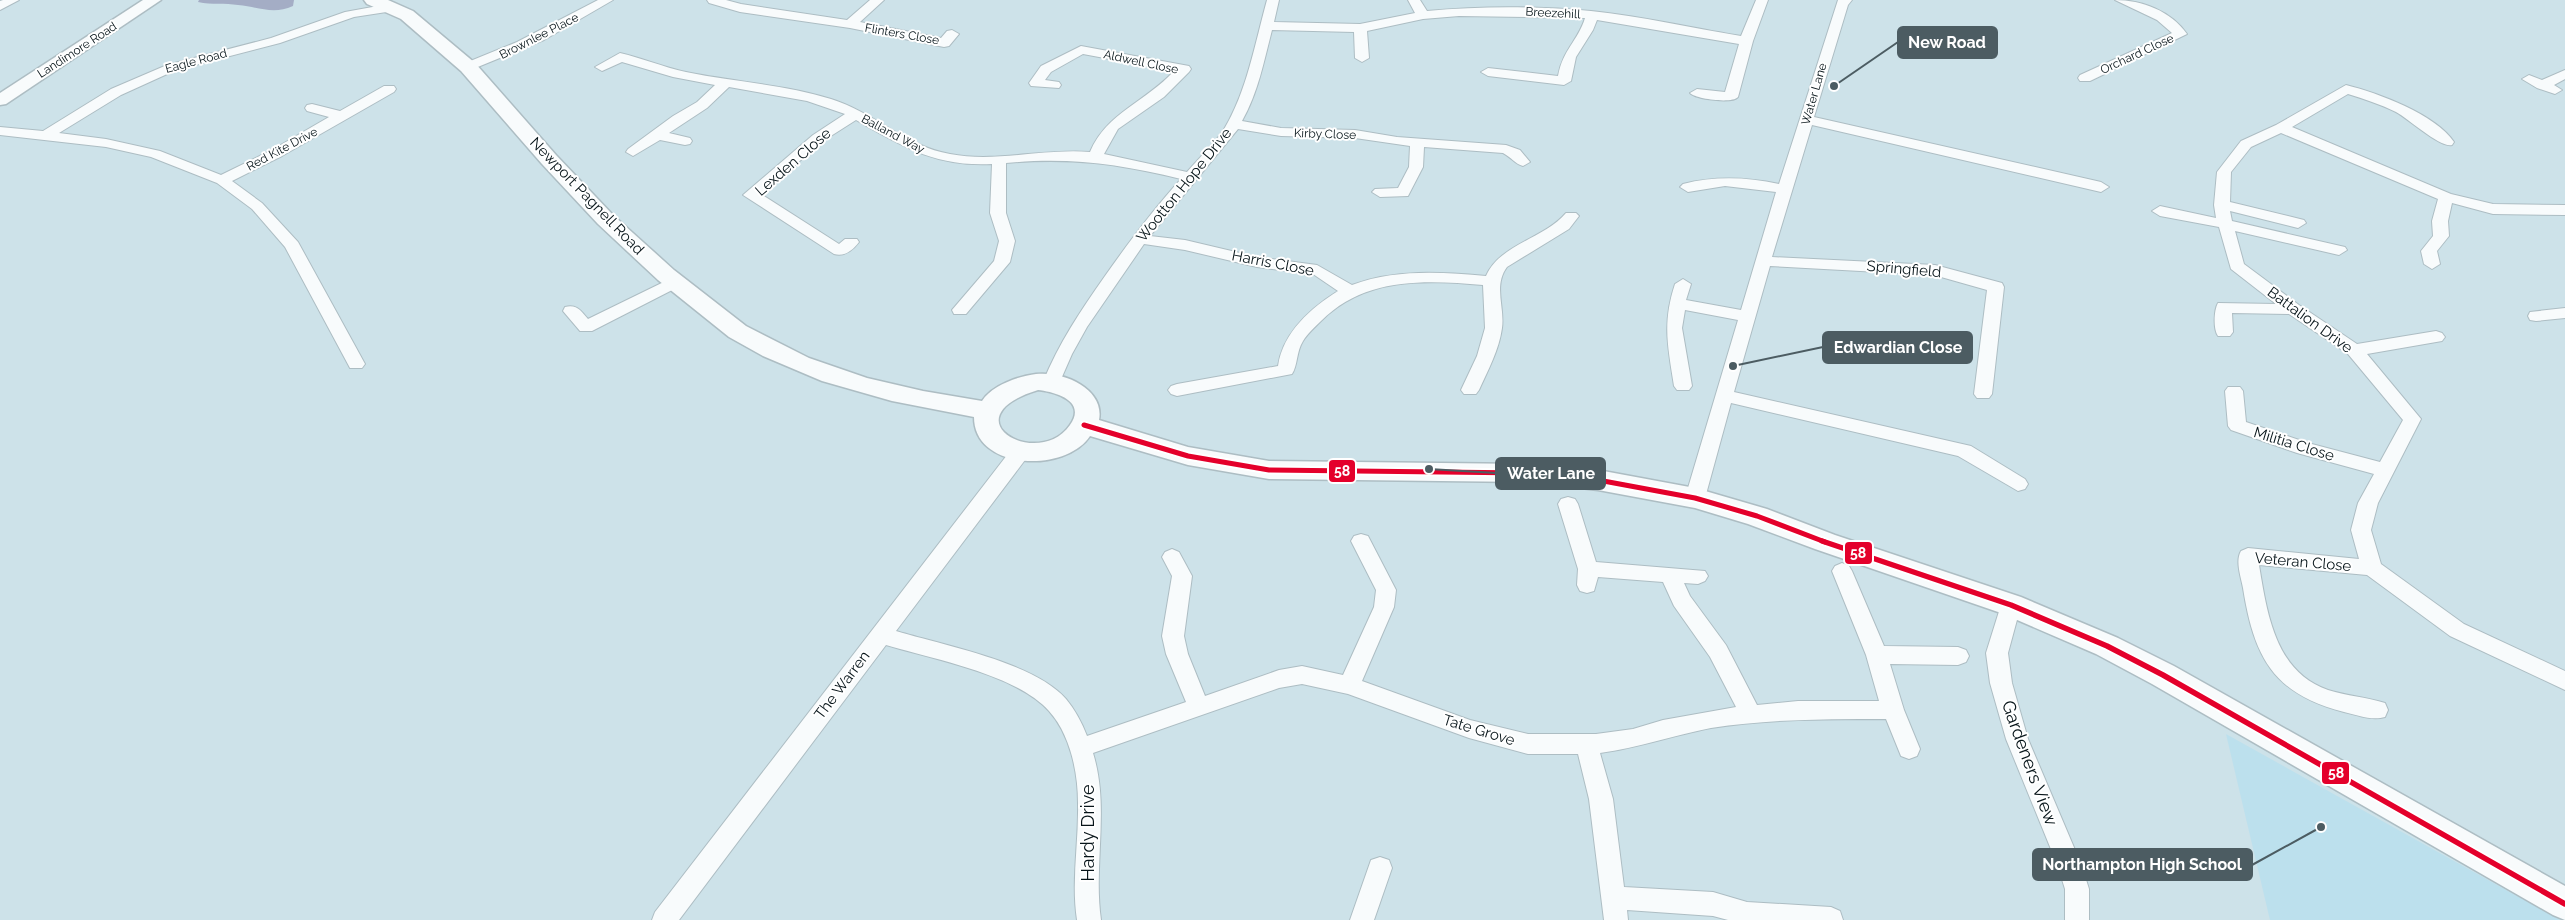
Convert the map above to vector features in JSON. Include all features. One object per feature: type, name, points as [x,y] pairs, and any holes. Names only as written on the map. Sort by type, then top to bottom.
[{"type":"main road","name":"Newport Pagnell Road","points":[[373,0],[395,8],[468,67],[618,233],[674,282],[742,334],[798,363],[856,385],[937,403],[986,410]]},
{"type":"main road","points":[[1052,382],[1070,387],[1083,397],[1088,410],[1084,425],[1076,436],[1060,446],[1041,451],[1021,452],[1006,448],[994,440],[986,431],[984,420],[986,410],[1007,390],[1021,384],[1052,382]]},
{"type":"main road","points":[[1084,425],[1188,456],[1270,470],[1526,473],[1598,480],[1695,498],[1757,516],[1825,542],[2011,605],[2107,646],[2163,674],[2565,904]]},
{"type":"street","name":"Landimore Road","points":[[2,98],[153,0]]},
{"type":"street","name":"Eagle Road","points":[[355,11],[365,0]]},
{"type":"street","name":"Brownlee Place","points":[[468,67],[514,51],[607,0]]},
{"type":"street","name":"Flinters Close","points":[[713,0],[740,8],[850,24],[944,43],[952,34]]},
{"type":"street","name":"Flinters Close","points":[[850,24],[878,0]]},
{"type":"street","name":"Wootton Hope Drive","points":[[1052,382],[1062,354],[1079,326],[1139,239],[1152,221],[1215,151],[1234,124],[1243,107],[1253,78],[1273,0]]},
{"type":"street","points":[[1414,0],[1423,16]]},
{"type":"street","points":[[1697,93],[1731,97],[1746,41],[1762,0]]},
{"type":"street","name":"Water Lane","points":[[1695,498],[1723,394],[1748,316],[1763,260],[1842,3],[1846,0]]},
{"type":"street","name":"Orchard Close","points":[[2085,78],[2180,34],[2177,28],[2166,19],[2121,0]]},
{"type":"street","name":"Breezehill","points":[[1265,26],[1360,28],[1423,16],[1540,6],[1746,41]]},
{"type":"street","name":"Eagle Road","points":[[47,135],[106,95],[160,71],[193,60],[289,36],[355,11],[395,8]]},
{"type":"street","points":[[1488,72],[1564,81],[1568,60],[1573,50],[1589,31],[1592,15]]},
{"type":"street","points":[[1360,28],[1362,58]]},
{"type":"street","points":[[602,67],[634,50]]},
{"type":"street","name":"Aldwell Close","points":[[1054,84],[1036,83],[1046,69],[1081,50],[1184,69],[1156,96],[1112,124],[1103,137],[1096,156]]},
{"type":"street","name":"Balland Way","points":[[620,57],[684,75],[758,85],[830,103],[855,114],[926,152],[950,158],[998,160],[1052,155],[1096,156],[1191,177]]},
{"type":"street","points":[[2528,79],[2549,88],[2565,74]]},
{"type":"street","points":[[633,152],[678,119],[702,105],[726,82]]},
{"type":"street","name":"Red Kite Drive","points":[[222,180],[277,153],[389,89]]},
{"type":"street","name":"Battalion Drive","points":[[2372,568],[2361,530],[2368,503],[2412,419],[2354,350],[2293,309],[2237,266],[2222,204],[2224,172],[2246,144],[2281,128],[2346,89],[2372,96],[2407,111],[2428,125],[2447,142]]},
{"type":"street","name":"Red Kite Drive","points":[[312,108],[342,116]]},
{"type":"street","name":"Lexden Close","points":[[851,242],[840,251],[751,195],[818,138],[855,114]]},
{"type":"street","points":[[1806,120],[2101,187]]},
{"type":"street","name":"Kirby Close","points":[[1234,124],[1281,132],[1355,134],[1417,142],[1506,149],[1515,153],[1523,162]]},
{"type":"street","points":[[2281,128],[2446,197],[2494,209],[2565,210]]},
{"type":"street","points":[[0,131],[106,143],[155,154],[222,180],[257,206],[292,245],[356,364]]},
{"type":"street","points":[[658,135],[685,141]]},
{"type":"street","points":[[1380,192],[1403,193],[1416,167],[1417,142]]},
{"type":"street","points":[[960,310],[1002,262],[1008,241],[998,213],[998,160]]},
{"type":"street","points":[[1688,186],[1737,180],[1786,190]]},
{"type":"street","points":[[735,202],[751,195]]},
{"type":"street","points":[[2432,264],[2430,251],[2441,236],[2440,221],[2446,197]]},
{"type":"street","points":[[2222,204],[2298,223]]},
{"type":"street","points":[[2160,211],[2226,226],[2290,237],[2339,250]]},
{"type":"street","points":[[1470,390],[1488,344],[1494,319],[1490,281],[1501,264],[1563,226],[1571,216]]},
{"type":"street","name":"Harris Close","points":[[1139,239],[1193,247],[1257,262],[1317,270],[1348,290]]},
{"type":"street","name":"Springfield","points":[[1763,260],[1935,270],[1996,287],[1984,394]]},
{"type":"street","points":[[1177,390],[1286,370],[1291,347],[1299,334],[1315,315],[1348,290],[1386,281],[1416,277],[1490,281]]},
{"type":"street","points":[[571,311],[586,326],[674,282]]},
{"type":"street","points":[[1683,284],[1677,303],[1674,328],[1683,386]]},
{"type":"street","points":[[1677,303],[1748,316]]},
{"type":"street","points":[[2224,332],[2224,307],[2245,310],[2293,309]]},
{"type":"street","points":[[2536,316],[2565,313]]},
{"type":"street","points":[[2354,350],[2436,336]]},
{"type":"street","name":"Militia Close","points":[[2234,391],[2237,426],[2304,448],[2385,470]]},
{"type":"street","points":[[1723,394],[1964,452],[2018,484]]},
{"type":"street","name":"The Warren","points":[[664,920],[1021,452]]},
{"type":"street","points":[[1568,504],[1587,577],[1670,574],[1698,576]]},
{"type":"street","points":[[1349,685],[1384,607],[1386,590],[1361,541]]},
{"type":"street","name":"Veteran Close","points":[[2372,568],[2248,556],[2265,641],[2276,663],[2296,682],[2319,696],[2377,710]]},
{"type":"street","points":[[1172,557],[1182,576],[1174,636],[1177,654],[1199,708]]},
{"type":"street","points":[[2372,568],[2457,630],[2565,681]]},
{"type":"street","points":[[1842,571],[1877,655],[1893,710],[1909,749]]},
{"type":"street","points":[[1670,574],[1681,600],[1718,651],[1751,715]]},
{"type":"street","name":"Gardeners View","points":[[2011,605],[1997,653],[2001,684],[2018,739],[2069,864],[2077,890],[2076,920]]},
{"type":"street","name":"Hardy Drive","points":[[881,635],[1004,673],[1048,696],[1070,725],[1085,762],[1090,801],[1086,903],[1089,920]]},
{"type":"street","points":[[1877,655],[1958,656]]},
{"type":"street","name":"Tate Grove","points":[[1080,748],[1279,679],[1302,675],[1349,685],[1503,739],[1528,744],[1586,745],[1633,739],[1663,729],[1751,715],[1798,710],[1893,710]]},
{"type":"street","points":[[1586,745],[1601,799],[1615,909],[1713,904],[1747,914],[1778,918],[1831,919]]},
{"type":"street","points":[[1362,920],[1380,868]]},
{"type":"shaded area","points":[[199,0],[294,0],[293,6],[286,9],[266,10],[233,4],[203,3],[198,2]]},
{"type":"shaded area","points":[[2226,734],[2560,920],[2270,920]]},
{"type":"transit line","name":"58","points":[[1084,425],[1188,456],[1269,470],[1527,473],[1598,480],[1695,498],[1757,516],[1825,542],[2011,605],[2107,646],[2163,675],[2565,904]]},
{"type":"place","name":"New Road","points":[[1834,86]]},
{"type":"place","name":"Edwardian Close","points":[[1733,366]]},
{"type":"place","name":"Water Lane","points":[[1429,469]]},
{"type":"place","name":"Northampton High School","points":[[2321,827]]}]
